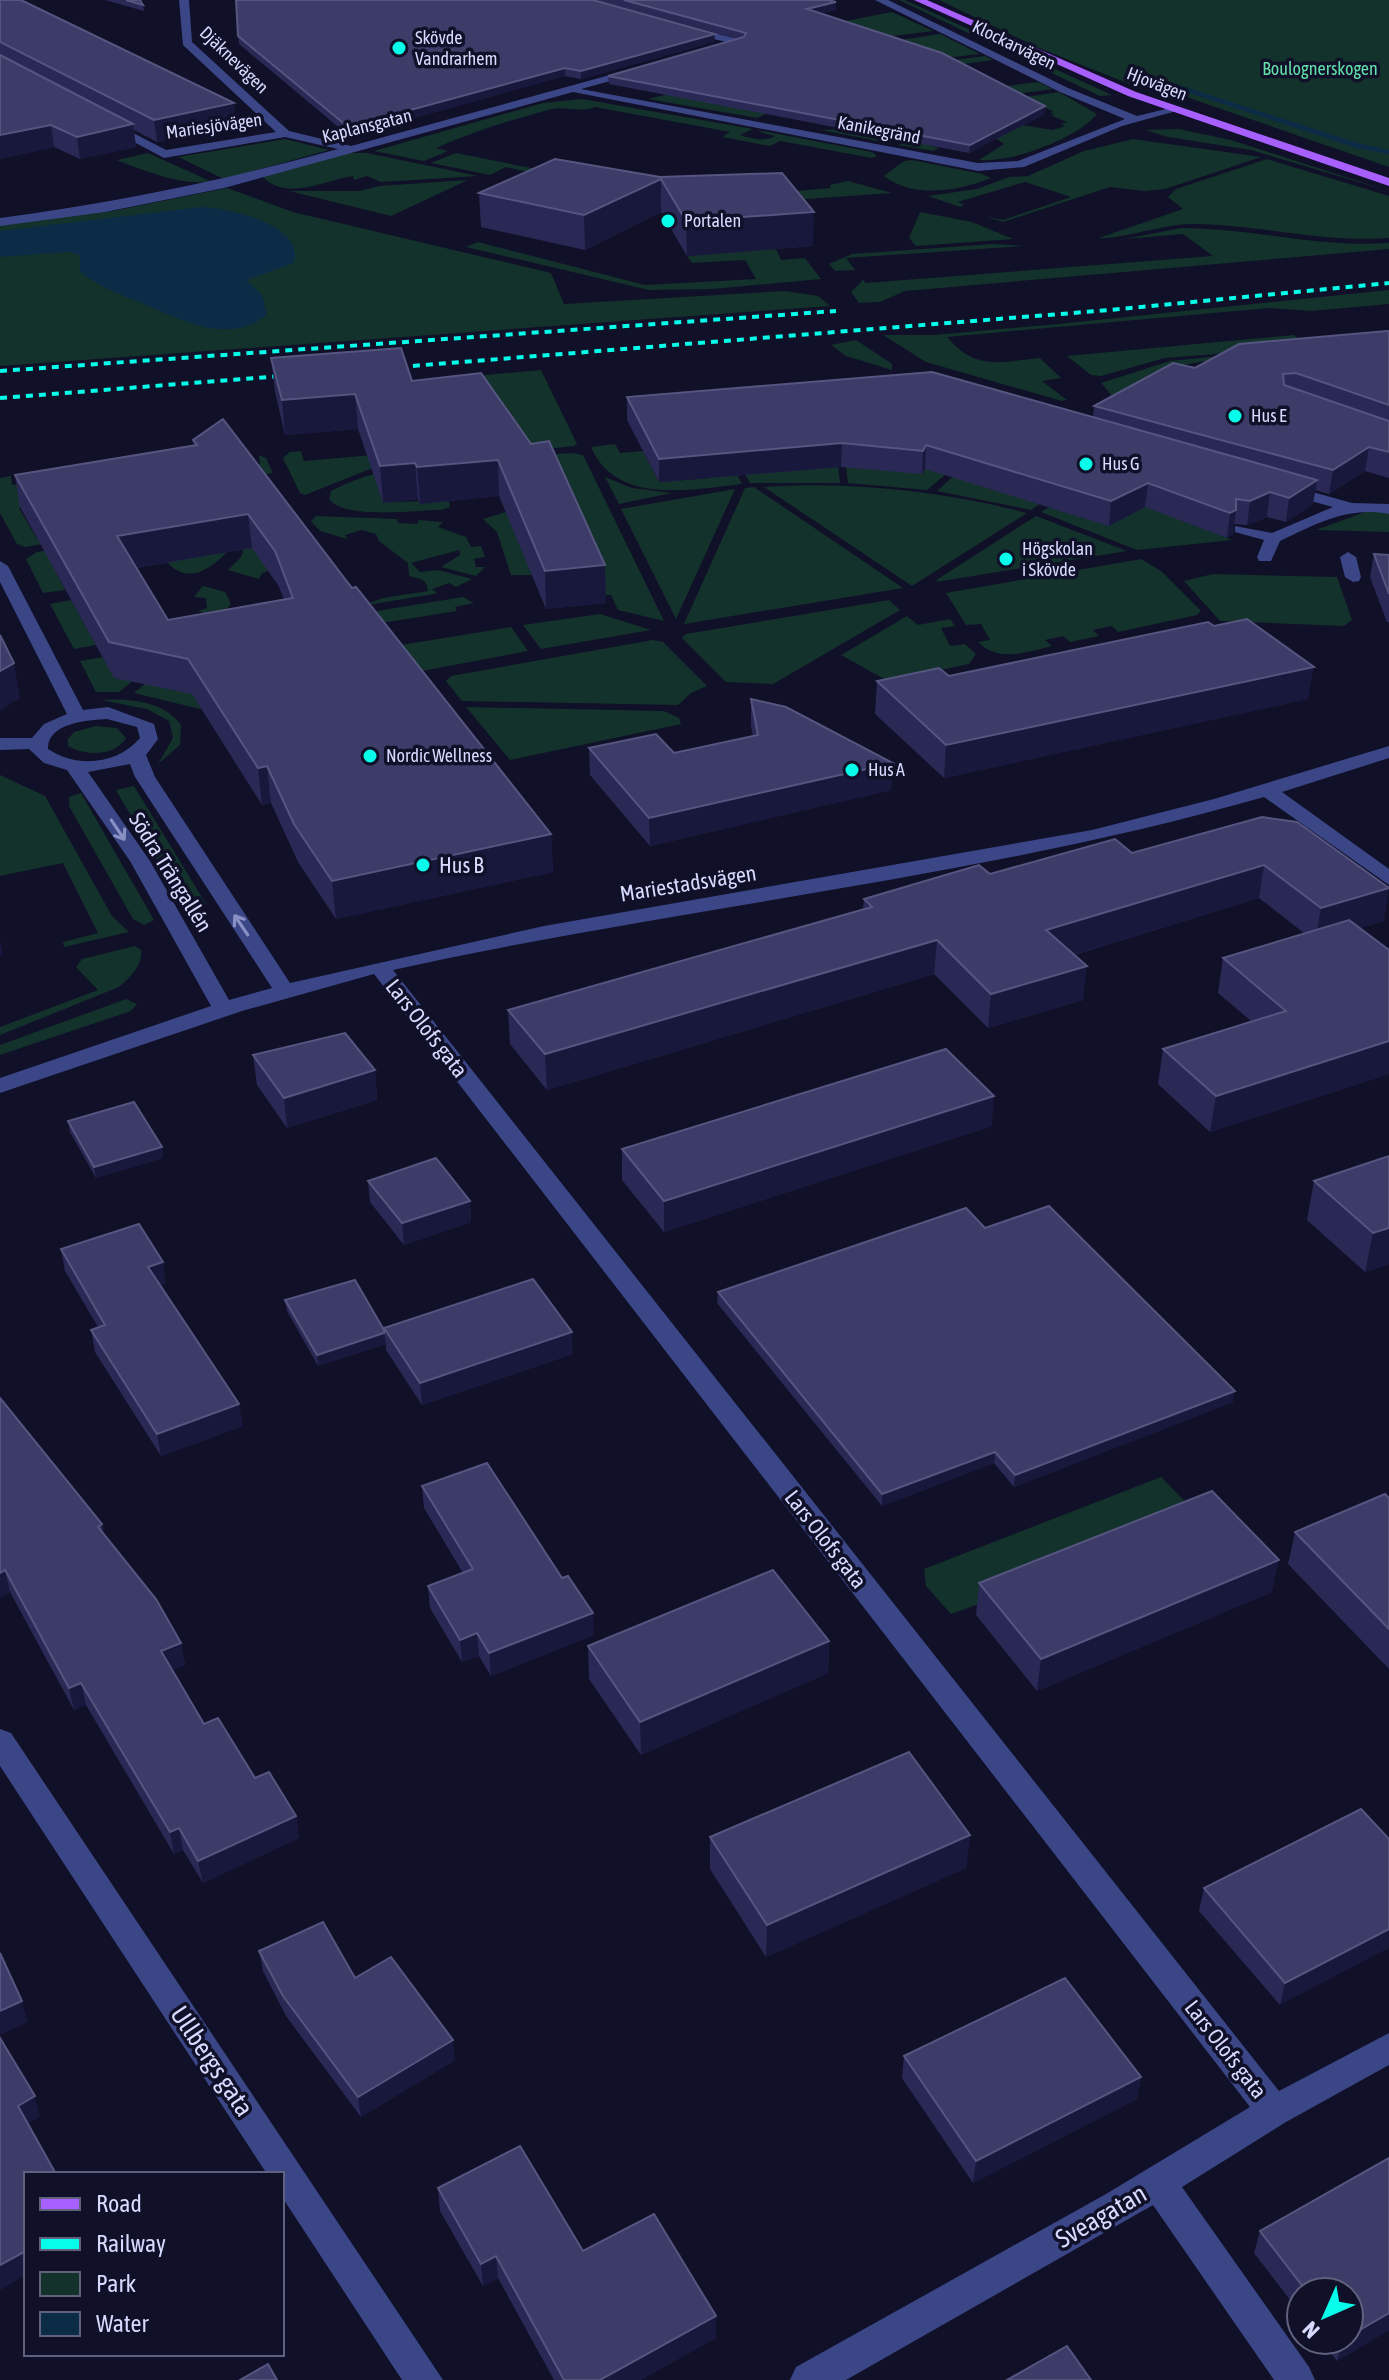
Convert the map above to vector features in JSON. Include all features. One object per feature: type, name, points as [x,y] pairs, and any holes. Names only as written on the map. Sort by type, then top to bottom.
[{"type":"main road","name":"Hjovägen","points":[[919,0],[1042,57],[1174,110],[1389,182]]},
{"type":"street","name":"Djäknevägen","points":[[184,0],[185,39],[190,46],[285,134]]},
{"type":"street","name":"Klockarvägen","points":[[880,0],[1064,90],[1135,119]]},
{"type":"street","points":[[679,27],[738,42],[711,49]]},
{"type":"street","name":"Kaplansgatan","points":[[0,222],[105,208],[200,190],[333,152],[356,149],[571,91],[655,65]]},
{"type":"street","name":"Kanikegränd","points":[[571,91],[978,167],[1020,164],[1135,119],[1174,110]]},
{"type":"street","name":"Mariesjövägen","points":[[90,114],[164,154],[285,134],[356,149]]},
{"type":"street","points":[[1274,486],[1347,506]]},
{"type":"street","points":[[1241,529],[1273,538],[1347,506],[1372,504],[1389,509]]},
{"type":"street","points":[[1265,557],[1273,538]]},
{"type":"street","points":[[1348,557],[1353,577]]},
{"type":"street","points":[[0,566],[77,716]]},
{"type":"street","points":[[108,713],[145,724],[149,739],[136,754],[107,764],[74,766],[46,758],[38,743],[50,727],[77,716],[108,713]]},
{"type":"street","points":[[0,744],[38,743]]},
{"type":"street","name":"Mariestadsvägen","points":[[0,1086],[222,1007],[379,967],[600,922],[1053,844],[1269,791],[1389,752]]},
{"type":"street","name":"Södra Trängallén","points":[[136,754],[145,777],[284,990]]},
{"type":"street","name":"Södra Trängallén","points":[[74,766],[140,861],[222,1007]]},
{"type":"street","points":[[1269,791],[1389,879]]},
{"type":"street","name":"Lars Olofs gata","points":[[379,967],[1274,2111]]},
{"type":"street","name":"Ullbergs gata","points":[[0,1741],[424,2380]]},
{"type":"street","name":"Sveagatan","points":[[809,2380],[1158,2183],[1274,2111],[1389,2048]]},
{"type":"street","points":[[1158,2183],[1296,2380]]},
{"type":"green space","points":[[899,0],[905,0],[1112,95],[1100,96]]},
{"type":"green space","name":"Boulognerskogen","points":[[939,0],[1389,0],[1389,167],[1163,89],[1138,84],[1142,89],[1039,48]]},
{"type":"green space","points":[[892,12],[933,31],[886,37],[872,30],[815,27]]},
{"type":"green space","points":[[940,34],[980,54],[954,57],[899,50],[909,66],[985,56],[993,60],[941,67],[949,93],[1038,82],[1053,89],[1009,95],[1010,123],[1053,130],[1065,126],[1061,124],[1067,122],[1050,115],[1054,115],[1053,111],[1019,98],[1059,92],[1097,114],[1074,132],[1042,148],[1008,158],[979,160],[1004,144],[997,139],[928,145],[939,148],[933,151],[899,145],[927,129],[921,126],[888,143],[821,130],[849,129],[841,80],[757,118],[648,99],[866,45]]},
{"type":"green space","points":[[582,99],[753,129],[740,135],[753,139],[775,136],[759,132],[763,131],[872,152],[877,156],[872,158],[780,141],[770,146],[722,137],[730,132],[595,107],[552,109],[508,122],[436,148],[448,151],[424,161],[374,151],[543,103]]},
{"type":"green space","points":[[1179,129],[1231,140],[1389,191],[1251,150],[1168,137],[1145,130]]},
{"type":"green space","points":[[285,139],[329,150],[224,179],[178,157]]},
{"type":"green space","points":[[1133,139],[1261,157],[1165,189],[1144,191],[1110,187],[1003,222],[984,216],[1003,220],[1071,197],[1025,182],[958,202],[964,205],[960,207],[928,196],[977,189],[1009,177],[1028,176],[1084,151]]},
{"type":"green space","points":[[148,153],[210,181],[176,180],[117,160]]},
{"type":"green space","points":[[339,153],[367,153],[478,176],[381,182],[367,176],[354,180],[353,176],[295,189],[273,185],[264,178],[266,173]]},
{"type":"green space","points":[[456,153],[581,178],[559,179],[506,167],[490,175],[431,163]]},
{"type":"green space","points":[[1267,159],[1389,196],[1389,238],[1339,238],[1191,224],[1099,238],[1183,209],[1168,197],[1176,189]]},
{"type":"green space","points":[[912,160],[991,178],[951,189],[922,190],[908,188],[884,176],[904,161]]},
{"type":"green space","points":[[468,180],[391,216],[289,191],[360,191],[379,186]]},
{"type":"green space","points":[[848,181],[892,193],[778,201],[772,193],[831,188],[830,185]]},
{"type":"green space","points":[[227,188],[293,212],[551,273],[564,304],[785,291],[818,296],[830,306],[0,366],[0,224],[113,211]]},
{"type":"green space","points":[[920,212],[972,222],[1013,239],[916,246],[909,238]]},
{"type":"green space","points":[[1181,228],[1337,243],[1389,243],[1389,249],[905,291],[880,302],[859,303],[851,292],[863,280],[866,283],[1213,256],[1183,234],[1125,239]]},
{"type":"green space","points":[[478,242],[645,285],[756,279],[745,260],[692,263],[687,256],[776,249],[781,260],[805,258],[821,279],[712,289],[649,290],[466,247]]},
{"type":"green space","points":[[993,244],[1024,246],[846,258],[855,270],[835,271],[829,264],[852,254]]},
{"type":"green space","points":[[1389,290],[1389,304],[1311,311],[1269,308],[947,337],[978,360],[1000,362],[1040,358],[1061,378],[1042,381],[1067,400],[1062,401],[926,362],[883,335],[934,335],[1058,324]]},
{"type":"green space","points":[[1294,335],[1301,341],[1268,350],[1165,358],[1101,376],[1091,375],[1067,356]]},
{"type":"green space","points":[[856,340],[892,364],[892,370],[846,356],[831,345]]},
{"type":"green space","points":[[1251,353],[1183,365],[1119,404],[1101,383],[1170,361]]},
{"type":"green space","points":[[541,370],[577,444],[574,446],[375,467],[305,495],[300,493],[283,458],[290,452],[301,451],[304,461],[373,455],[404,382]]},
{"type":"green space","points":[[615,444],[620,453],[643,451],[659,482],[712,478],[727,456],[742,484],[678,490],[636,486],[618,478],[603,465],[591,447]]},
{"type":"green space","points":[[844,449],[936,451],[958,464],[927,490],[848,483]]},
{"type":"green space","points":[[573,453],[583,455],[664,621],[618,610],[611,595],[603,595],[550,477],[383,502],[449,501],[450,507],[441,510],[365,512],[337,506],[329,499],[331,491],[359,479],[418,464]]},
{"type":"green space","points":[[753,453],[765,473],[816,469],[838,463],[840,483],[750,483],[734,455]]},
{"type":"green space","points":[[259,455],[266,458],[273,473],[241,479],[235,472],[19,508],[37,539],[203,511],[207,516],[25,547],[17,544],[0,513],[0,478],[11,476],[12,485],[260,464]]},
{"type":"green space","points":[[962,468],[1069,482],[1031,510],[937,491]]},
{"type":"green space","points":[[605,477],[632,488],[672,493],[619,504]]},
{"type":"green space","points":[[1086,484],[1109,525],[1147,506],[1232,540],[1137,550],[1041,512]]},
{"type":"green space","points":[[830,485],[897,490],[963,499],[1027,513],[912,586],[764,487]]},
{"type":"green space","points":[[754,487],[903,588],[684,624],[745,488]]},
{"type":"green space","points":[[735,489],[676,619],[621,509]]},
{"type":"green space","points":[[1376,508],[1389,511],[1389,532],[1316,530]]},
{"type":"green space","points":[[506,512],[532,575],[511,575],[497,532],[483,519]]},
{"type":"green space","points":[[316,516],[397,519],[398,523],[417,524],[419,520],[443,522],[438,527],[466,537],[471,547],[481,546],[485,557],[474,559],[476,567],[485,567],[476,576],[441,567],[460,555],[459,550],[411,563],[420,572],[438,570],[472,579],[456,587],[449,583],[432,589],[437,593],[434,594],[361,606],[383,598],[428,591],[427,587],[422,580],[409,576],[408,563],[379,541],[376,534],[361,530],[345,535],[347,539],[320,531],[311,521]]},
{"type":"green space","points":[[1036,516],[1127,551],[936,582],[938,579]]},
{"type":"green space","points":[[249,534],[268,571],[262,573],[259,579],[228,570],[241,557]]},
{"type":"green space","points":[[127,537],[227,544],[226,553],[205,570],[190,574],[174,569],[167,562],[53,566],[65,590],[43,593],[26,559],[37,552]]},
{"type":"green space","points":[[1141,559],[1161,571],[1201,611],[1197,615],[1118,632],[1112,626],[1093,630],[1099,636],[1070,642],[1063,636],[1045,640],[1052,646],[1004,654],[978,642],[990,640],[981,624],[966,625],[946,593]]},
{"type":"green space","points":[[1213,574],[1337,577],[1352,620],[1344,626],[1220,621],[1184,581]]},
{"type":"green space","points":[[203,586],[225,592],[231,604],[219,618],[198,611],[207,608],[206,598],[194,597]]},
{"type":"green space","points":[[463,597],[474,603],[455,607],[457,611],[375,624],[377,611]]},
{"type":"green space","points":[[71,600],[96,645],[74,649],[50,604]]},
{"type":"green space","points":[[889,600],[900,610],[773,684],[726,682],[682,638],[686,634]]},
{"type":"green space","points":[[600,614],[651,630],[541,649],[523,625]]},
{"type":"green space","points":[[907,616],[918,625],[950,619],[955,626],[941,628],[950,646],[965,644],[976,654],[969,664],[888,681],[841,655]]},
{"type":"green space","points":[[511,627],[528,651],[406,674],[389,647]]},
{"type":"green space","points":[[653,640],[663,642],[707,686],[691,693],[678,705],[462,701],[446,681],[451,676]]},
{"type":"green space","points":[[103,657],[114,677],[134,680],[119,692],[96,692],[80,661]]},
{"type":"green space","points":[[222,677],[213,709],[200,709],[134,693],[146,683]]},
{"type":"green space","points":[[101,700],[134,701],[165,711],[181,725],[180,745],[158,764],[173,738],[169,721],[147,709]]},
{"type":"green space","points":[[466,707],[664,711],[679,718],[681,724],[510,760]]},
{"type":"green space","points":[[95,726],[117,728],[126,738],[107,752],[83,752],[68,746],[68,739],[74,732]]},
{"type":"green space","points":[[0,775],[45,796],[112,916],[129,932],[64,947],[63,942],[98,933],[63,863],[0,876]]},
{"type":"green space","points":[[134,786],[206,904],[198,910],[185,909],[116,790]]},
{"type":"green space","points":[[81,793],[154,920],[144,925],[133,919],[69,806],[69,797]]},
{"type":"green space","points":[[135,946],[141,950],[140,961],[119,987],[0,1035],[0,1027],[98,990],[76,967],[82,959]]},
{"type":"green space","points":[[126,999],[137,1004],[131,1011],[0,1055],[0,1045]]},
{"type":"green space","points":[[1161,1477],[1206,1523],[951,1614],[926,1586],[924,1569]]},
{"type":"water","points":[[201,207],[262,221],[277,228],[294,249],[294,263],[246,280],[262,295],[267,314],[253,323],[222,329],[207,328],[176,318],[88,278],[80,272],[80,255],[68,252],[0,257],[0,231]]},
{"type":"building","points":[[0,0],[21,0],[234,103],[154,120],[0,42]]},
{"type":"building","points":[[236,0],[593,0],[715,34],[581,71],[565,68],[348,127],[238,36]]},
{"type":"building","points":[[624,0],[836,2],[807,9],[942,53],[1045,106],[970,145],[608,76],[744,37],[746,33]]},
{"type":"building","points":[[0,55],[133,124],[77,137],[51,125],[0,135]]},
{"type":"building","points":[[555,159],[660,177],[782,173],[814,212],[686,221],[661,179],[584,215],[479,193]]},
{"type":"building","points":[[1389,331],[1389,405],[1296,373],[1283,374],[1284,385],[1389,421],[1389,452],[1369,447],[1333,470],[1094,406],[1173,363],[1195,368],[1239,344]]},
{"type":"building","points":[[401,348],[412,381],[481,373],[531,444],[549,441],[605,565],[545,571],[498,460],[417,467],[415,463],[380,466],[355,394],[282,400],[271,358]]},
{"type":"building","points":[[932,372],[1317,480],[1289,498],[1270,492],[1250,501],[1236,499],[1236,510],[1230,513],[1148,483],[1111,501],[926,445],[923,451],[842,443],[659,459],[627,397]]},
{"type":"building","points":[[223,419],[352,588],[356,587],[551,834],[332,881],[294,824],[267,766],[258,768],[188,659],[109,642],[15,475],[197,445],[193,440]],"holes":[[[248,514],[275,551],[293,598],[168,620],[117,536]]]},
{"type":"building","points":[[1374,554],[1389,555],[1389,594]]},
{"type":"building","points":[[1247,619],[1314,667],[946,745],[877,681],[939,668],[949,676],[1208,622],[1214,626]]},
{"type":"building","points":[[0,635],[14,663],[0,671]]},
{"type":"building","points":[[751,699],[786,707],[893,763],[649,818],[589,748],[656,734],[674,753],[758,735]]},
{"type":"building","points":[[1262,817],[1297,822],[1389,888],[1321,908],[1264,865],[1046,930],[1087,966],[991,994],[937,940],[545,1054],[508,1010],[872,907],[864,899],[979,865],[990,874],[1115,839],[1132,853]]},
{"type":"building","points":[[1349,920],[1389,950],[1389,1041],[1216,1096],[1163,1049],[1286,1011],[1223,958]]},
{"type":"building","points":[[345,1033],[375,1070],[284,1098],[253,1055]]},
{"type":"building","points":[[946,1049],[994,1096],[664,1201],[622,1149]]},
{"type":"building","points":[[134,1102],[162,1147],[94,1167],[68,1121]]},
{"type":"building","points":[[1389,1156],[1389,1228],[1373,1233],[1314,1181]]},
{"type":"building","points":[[436,1158],[470,1201],[402,1223],[368,1181]]},
{"type":"building","points":[[1049,1206],[1235,1391],[1015,1475],[995,1452],[882,1494],[718,1292],[966,1208],[985,1228]]},
{"type":"building","points":[[139,1224],[163,1262],[148,1267],[239,1404],[157,1434],[91,1330],[105,1325],[61,1249]]},
{"type":"building","points":[[533,1279],[572,1332],[420,1383],[384,1328]]},
{"type":"building","points":[[355,1280],[384,1333],[317,1355],[285,1300]]},
{"type":"building","points":[[0,1398],[102,1524],[98,1527],[156,1599],[181,1643],[161,1651],[204,1724],[218,1718],[255,1778],[269,1772],[296,1816],[198,1861],[179,1828],[170,1832],[81,1683],[69,1688],[5,1570],[0,1573]]},
{"type":"building","points":[[487,1463],[562,1578],[568,1576],[593,1613],[489,1653],[477,1633],[460,1640],[428,1586],[473,1569],[422,1486]]},
{"type":"building","points":[[1212,1491],[1279,1560],[1041,1659],[979,1583]]},
{"type":"building","points":[[1385,1494],[1389,1498],[1389,1629],[1295,1532]]},
{"type":"building","points":[[773,1570],[829,1641],[640,1722],[588,1646]]},
{"type":"building","points":[[909,1752],[970,1835],[767,1925],[710,1837]]},
{"type":"building","points":[[1361,1809],[1389,1839],[1389,1929],[1285,1983],[1204,1888]]},
{"type":"building","points":[[323,1922],[355,1978],[391,1957],[453,2040],[358,2097],[283,1996],[259,1951]]},
{"type":"building","points":[[0,1953],[22,2001],[0,2011]]},
{"type":"building","points":[[1065,1978],[1141,2077],[976,2161],[904,2056]]},
{"type":"building","points":[[0,2038],[35,2096],[18,2106],[55,2172],[24,2172],[24,2252],[0,2265]]},
{"type":"building","points":[[520,2146],[583,2251],[654,2214],[716,2316],[600,2380],[564,2380],[496,2256],[481,2264],[438,2188]]},
{"type":"building","points":[[1389,2158],[1389,2313],[1365,2327],[1365,2276],[1295,2276],[1260,2231]]},
{"type":"building","points":[[1067,2346],[1091,2380],[1007,2380]]},
{"type":"building","points":[[268,2364],[277,2380],[240,2380]]},
{"type":"waterway","points":[[1145,75],[1359,146],[1389,152]]},
{"type":"railway","points":[[387,368],[1110,310],[1389,283]]},
{"type":"railway","points":[[0,371],[836,311]]},
{"type":"railway","points":[[0,398],[295,375]]},
{"type":"place","name":"Skövde Vandrarhem","points":[[399,48]]},
{"type":"place","name":"Portalen","points":[[668,221]]},
{"type":"place","name":"Hus E","points":[[1235,416]]},
{"type":"place","name":"Hus G","points":[[1086,464]]},
{"type":"place","name":"Högskolan i Skövde","points":[[1006,559]]},
{"type":"place","name":"Nordic Wellness","points":[[370,756]]},
{"type":"place","name":"Hus A","points":[[852,770]]},
{"type":"place","name":"Hus B","points":[[423,865]]}]
